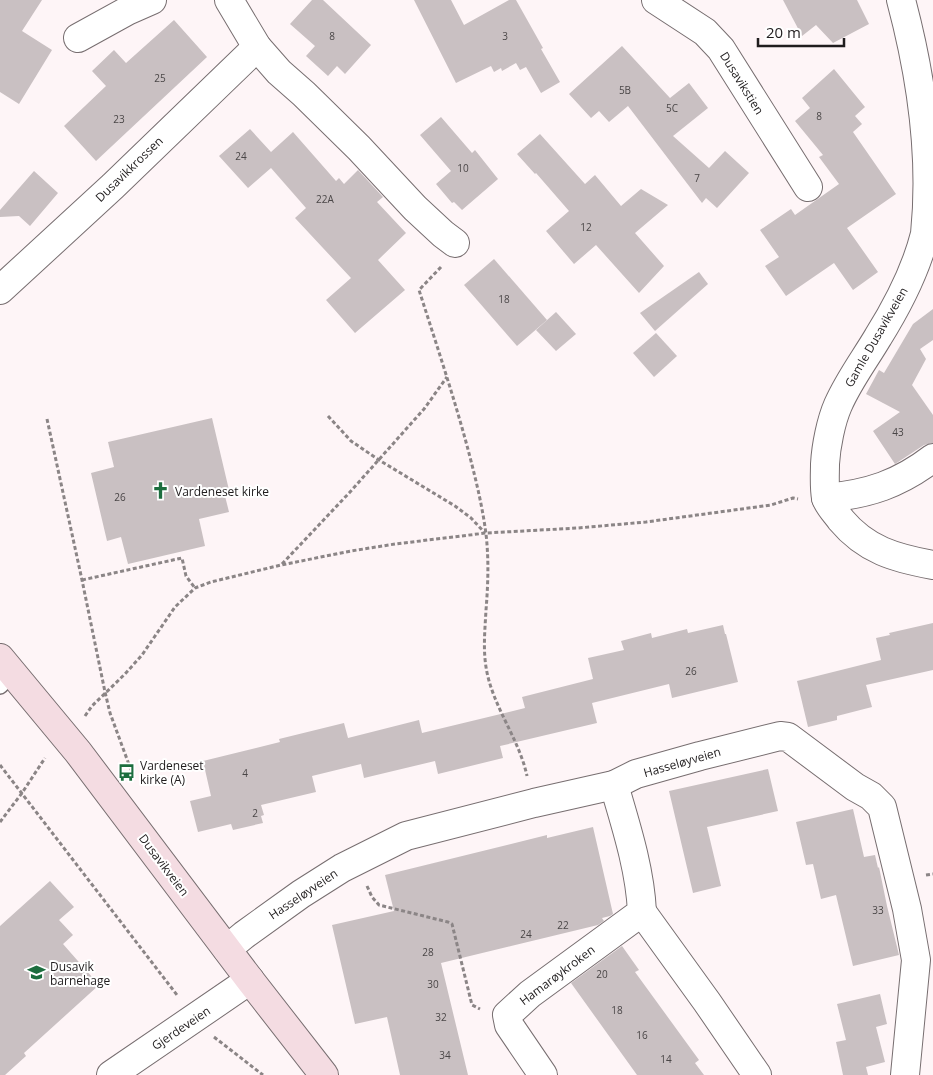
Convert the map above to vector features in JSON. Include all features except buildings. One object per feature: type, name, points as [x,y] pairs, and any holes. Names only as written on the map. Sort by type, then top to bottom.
[{"type":"main road","name":"Dusavikveien","points":[[4,672],[78,752],[324,1075]]},
{"type":"street","points":[[78,38],[152,0]]},
{"type":"street","points":[[229,0],[257,47],[279,72],[359,148],[415,208],[455,243]]},
{"type":"street","name":"Dusavikstien","points":[[656,0],[705,32],[717,44],[808,187]]},
{"type":"street","name":"Gamle Dusavikveien","points":[[826,498],[826,448],[838,406],[853,375],[896,305],[917,261],[932,196],[932,160],[925,100],[916,56],[901,0]]},
{"type":"street","name":"Dusavikkrossen","points":[[0,290],[113,186],[257,47]]},
{"type":"street","points":[[933,458],[916,471],[891,484],[848,496],[826,498],[834,512],[849,529],[866,542],[890,555],[933,565]]},
{"type":"street","name":"Hasseløyveien","points":[[227,949],[301,894],[342,868],[406,836],[534,803],[614,785],[636,774],[700,756],[780,736],[788,737],[877,801],[882,807],[901,880],[916,960],[904,1075]]},
{"type":"street","points":[[614,785],[639,881],[642,912],[757,1075]]},
{"type":"street","name":"Hamarøykroken","points":[[506,1015],[530,994],[642,912]]},
{"type":"street","name":"Gjerdeveien","points":[[111,1075],[250,980]]},
{"type":"street","points":[[506,1015],[510,1025],[543,1075]]},
{"type":"path","points":[[455,243],[452,255],[418,290],[447,377],[477,484],[486,533],[488,571],[484,640],[486,667],[502,714],[525,764],[534,803]]},
{"type":"path","points":[[281,565],[379,460],[424,409],[447,377]]},
{"type":"path","points":[[328,416],[351,440],[379,460],[455,506],[486,533]]},
{"type":"path","points":[[47,419],[110,713],[131,770]]},
{"type":"path","points":[[82,724],[92,706],[125,674],[142,654],[174,607],[195,588],[211,582],[281,565],[386,545],[486,533],[646,522],[771,505],[793,498],[806,501],[826,498]]},
{"type":"path","points":[[82,580],[182,558],[186,576],[195,588]]},
{"type":"path","points":[[0,822],[49,753]]},
{"type":"path","points":[[0,766],[178,996]]},
{"type":"path","points":[[360,858],[365,881],[372,897],[379,905],[452,924],[472,1005],[483,1011],[506,1015]]},
{"type":"path","points":[[210,1034],[263,1075]]},
{"type":"place","name":"Vardeneset kirke","points":[[161,491]]},
{"type":"place","name":"Vardeneset kirke (A)","points":[[126,772]]},
{"type":"place","name":"Dusavik barnehage","points":[[36,973]]}]
